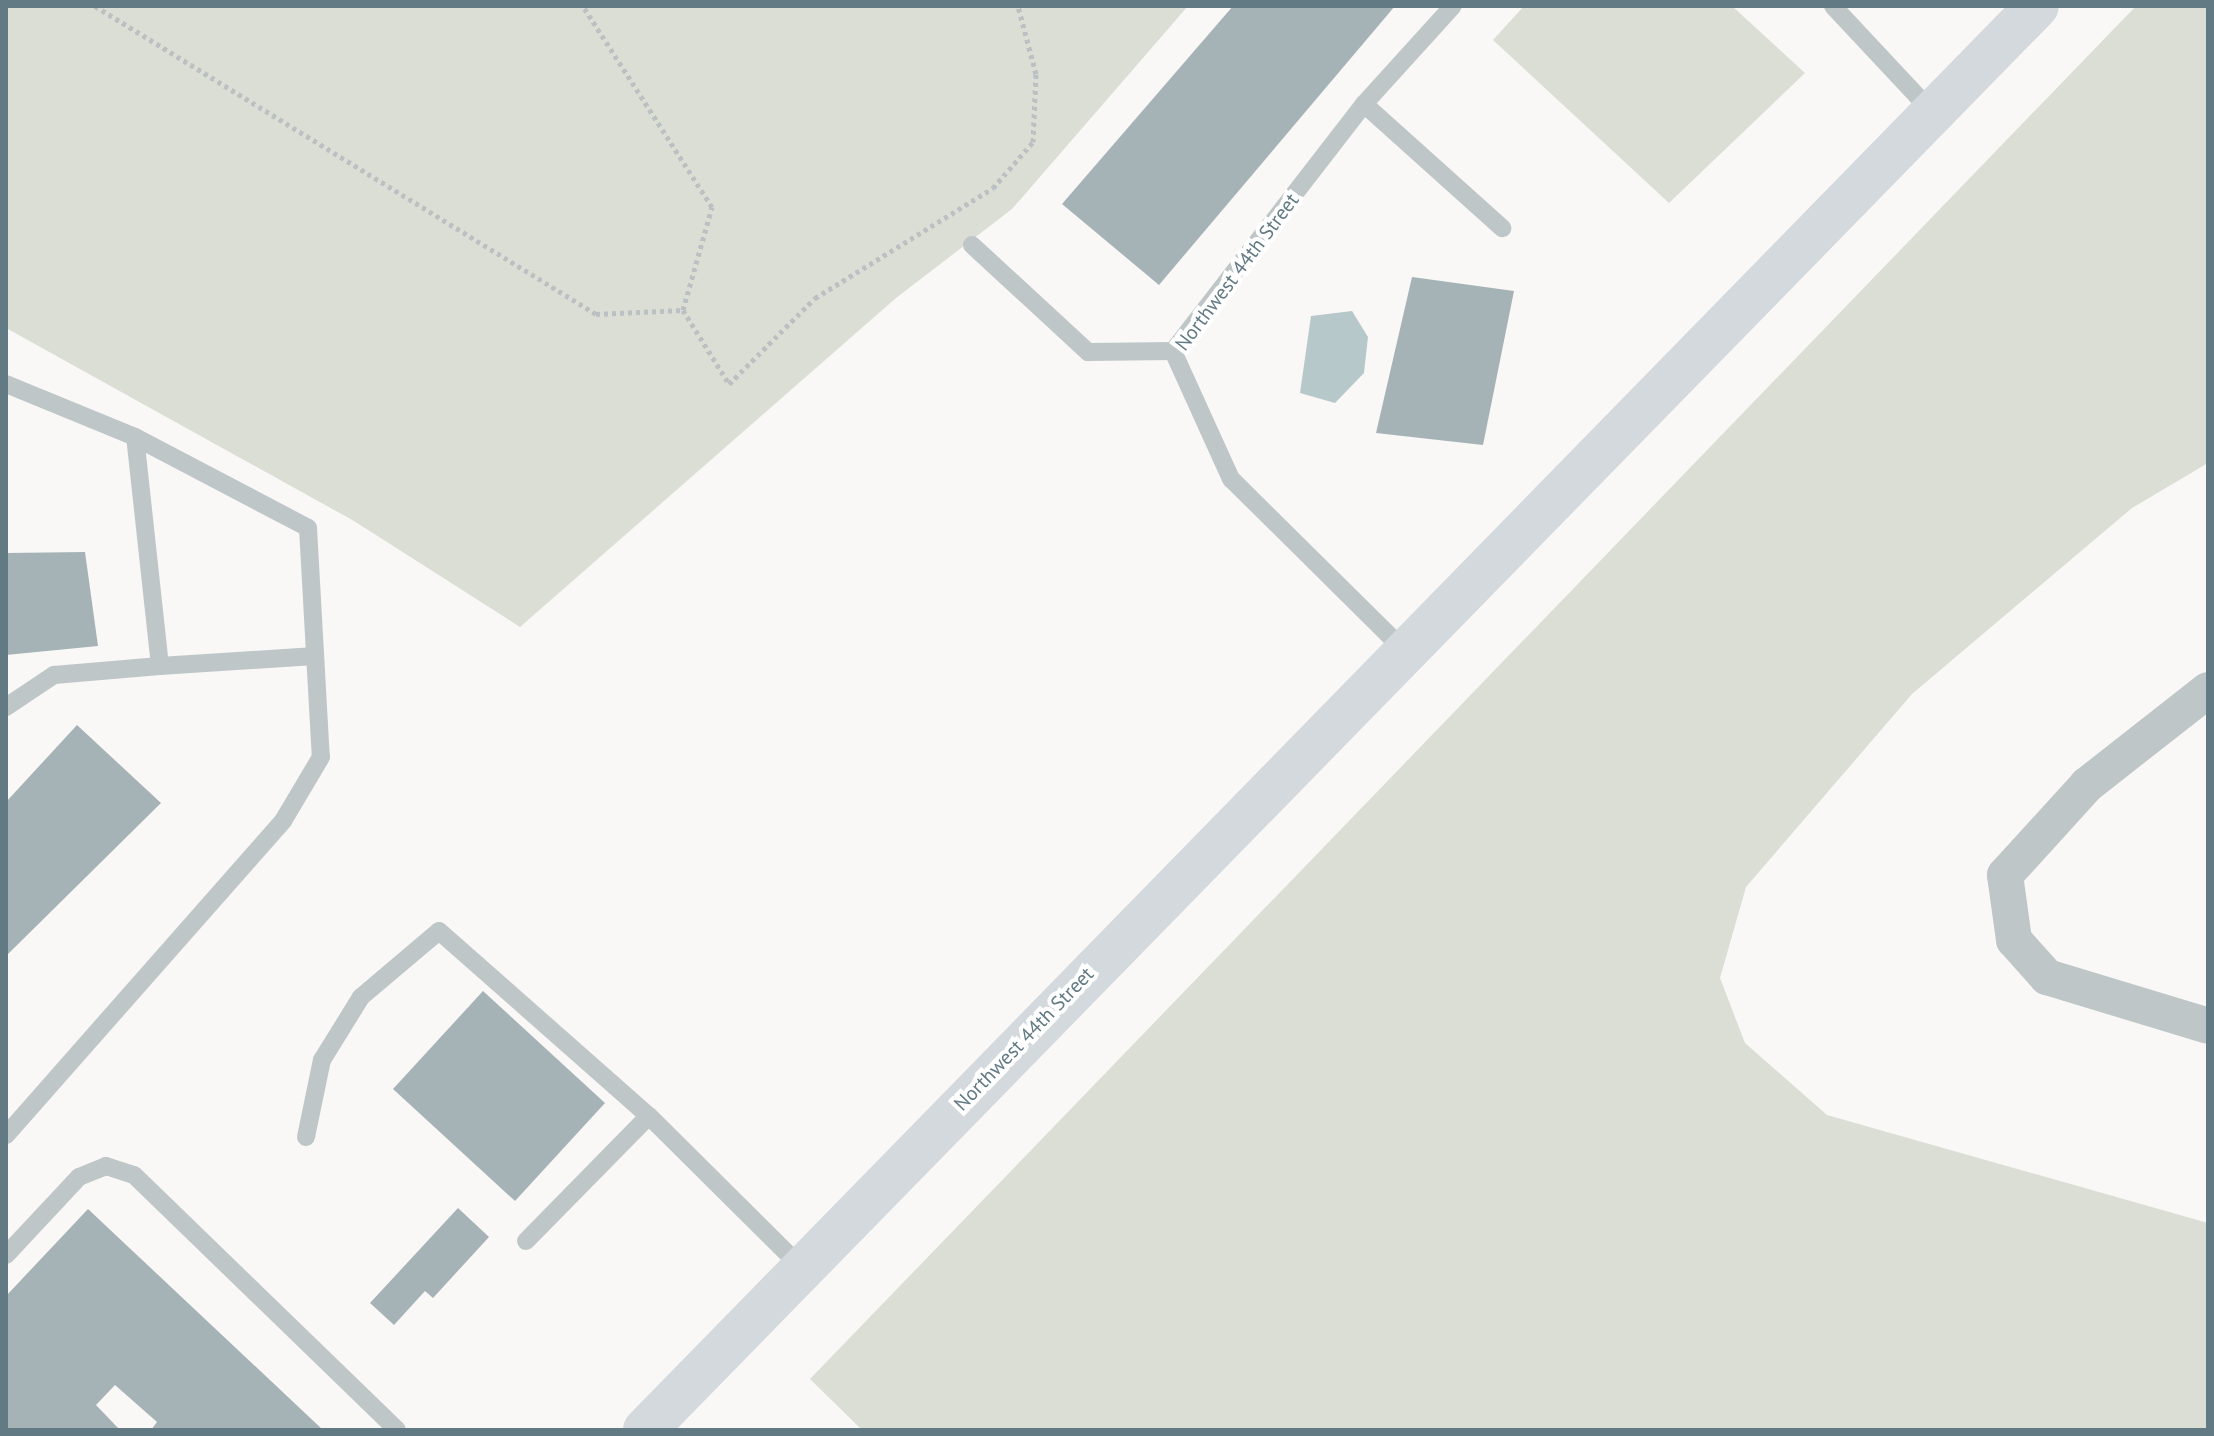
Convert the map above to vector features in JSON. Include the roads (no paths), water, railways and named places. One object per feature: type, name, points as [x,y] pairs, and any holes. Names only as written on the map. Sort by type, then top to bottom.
[{"type":"street","name":"Northwest 44th Street","points":[[645,1430],[2037,6]]},
{"type":"street","points":[[2208,690],[2087,785],[2005,875],[2014,940],[2047,977],[2208,1026]]},
{"type":"lane","name":"Northwest 44th Street","points":[[1407,653],[1231,479],[1173,351],[1364,104],[1453,6]]},
{"type":"lane","points":[[1833,6],[1933,113]]},
{"type":"lane","points":[[1364,104],[1502,228]]},
{"type":"lane","points":[[972,245],[1088,352],[1173,351]]},
{"type":"lane","points":[[6,384],[135,437],[308,528],[321,757],[283,821],[6,1135]]},
{"type":"lane","points":[[135,437],[160,666]]},
{"type":"lane","points":[[6,707],[54,675],[315,656]]},
{"type":"lane","points":[[306,1137],[322,1060],[361,997],[439,931],[649,1116],[802,1268]]},
{"type":"lane","points":[[526,1241],[649,1116]]},
{"type":"lane","points":[[6,1255],[79,1177],[106,1166],[134,1175],[397,1430]]}]
